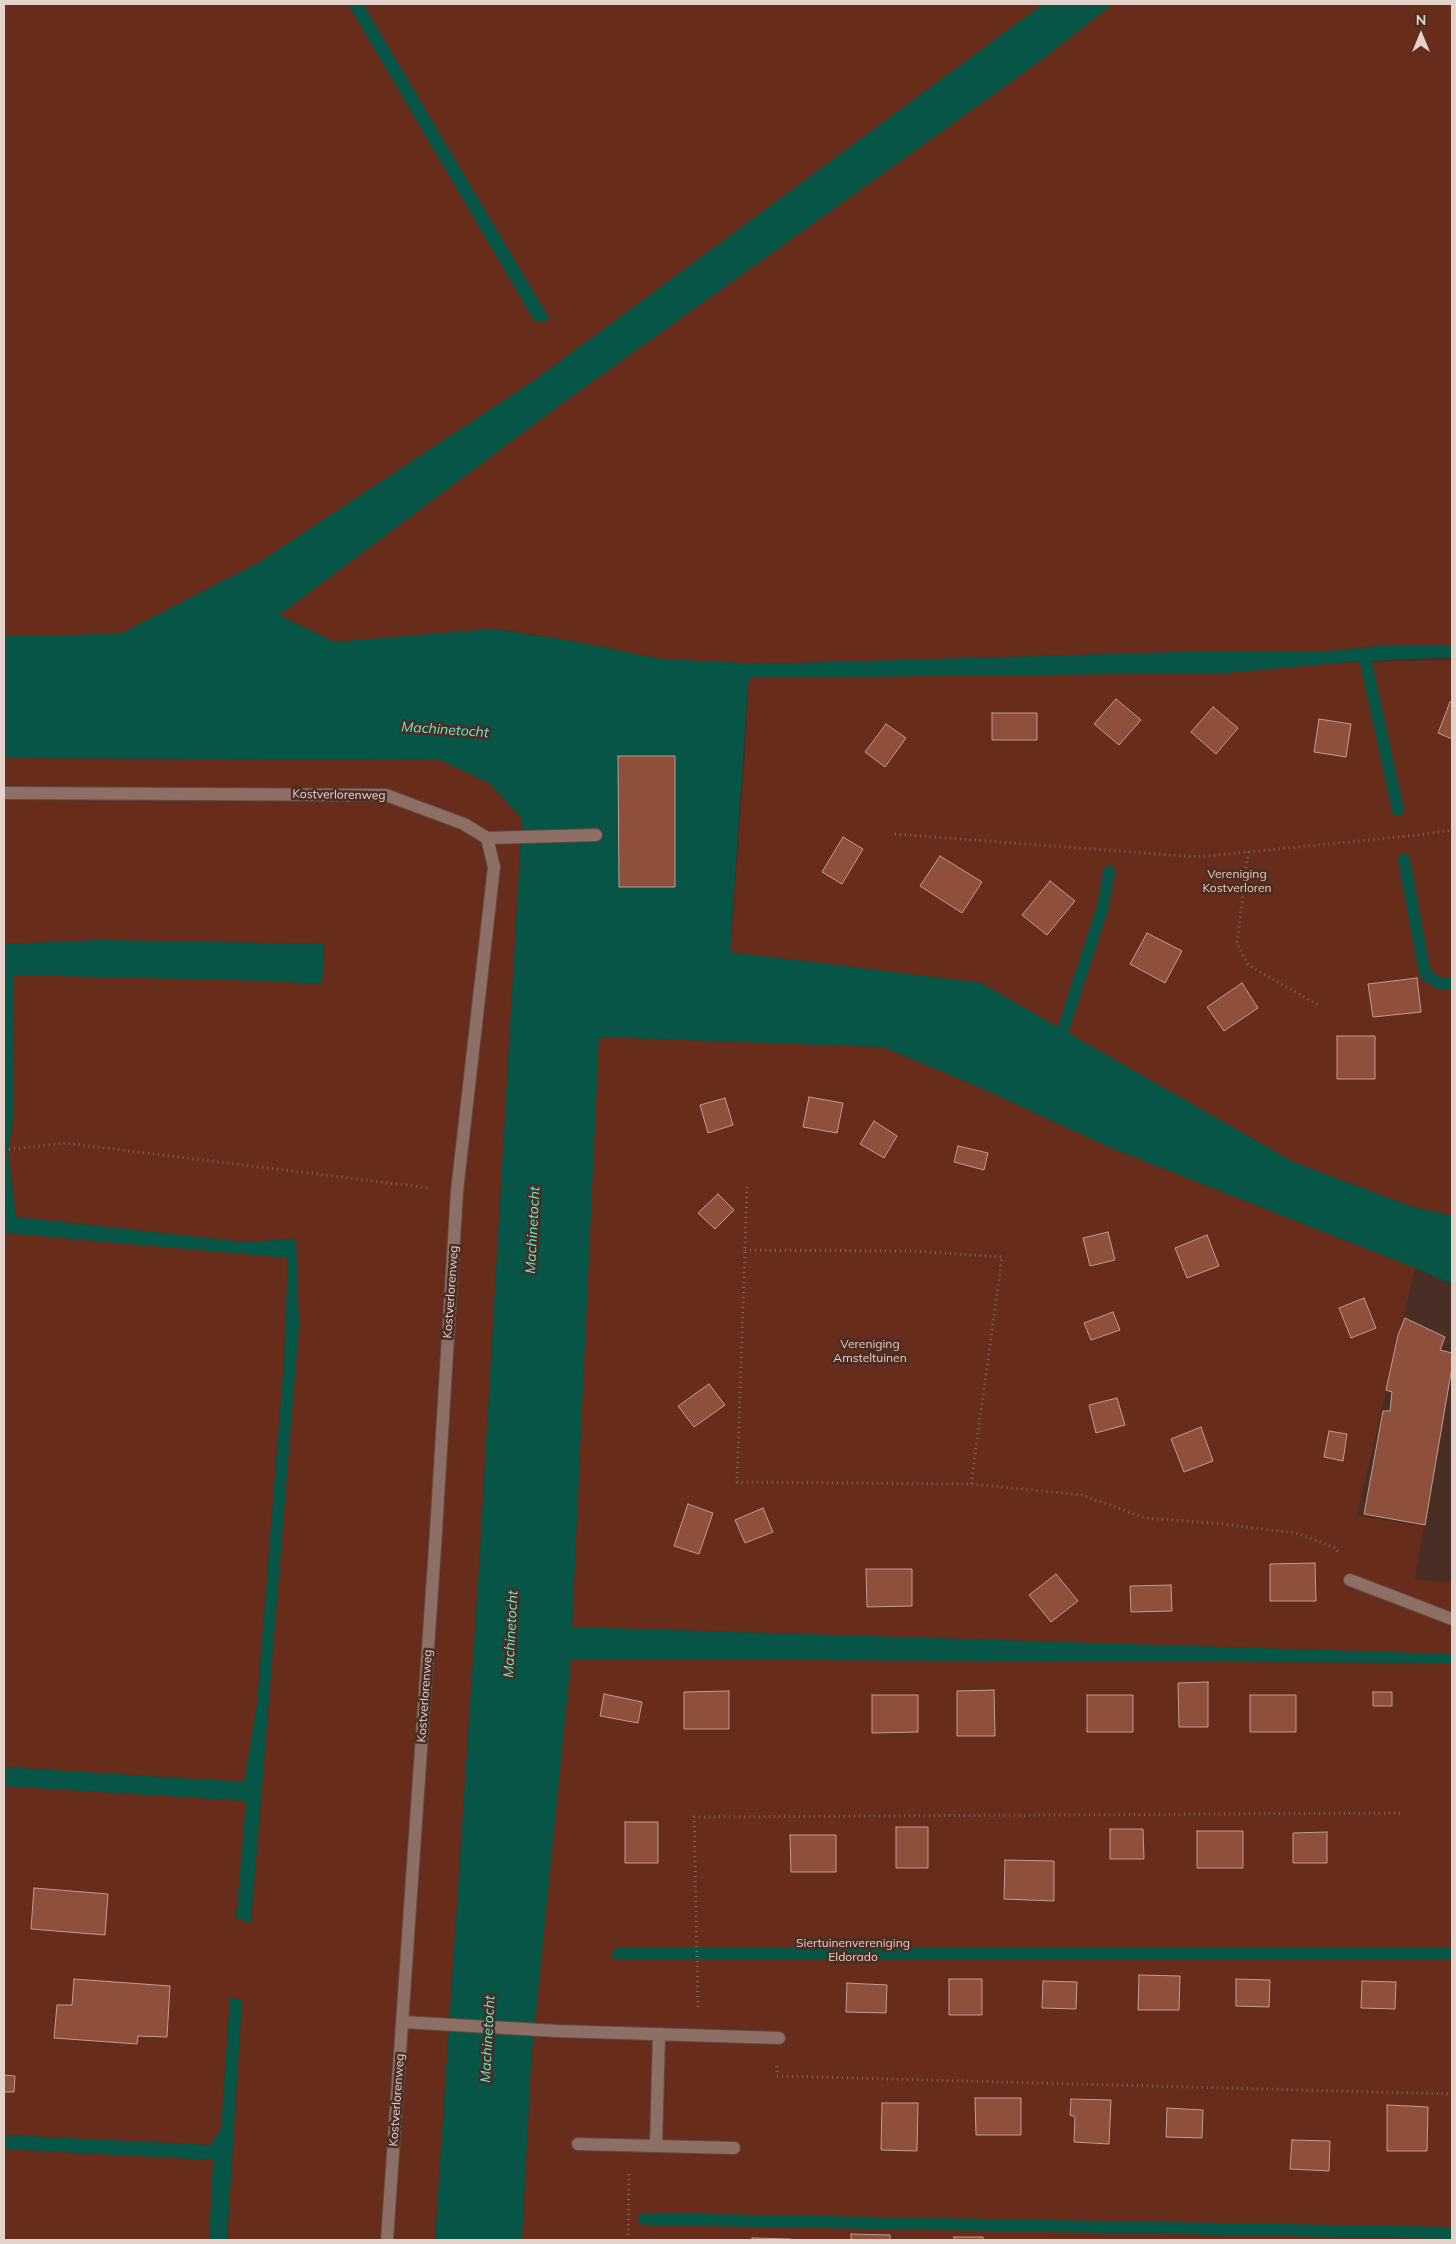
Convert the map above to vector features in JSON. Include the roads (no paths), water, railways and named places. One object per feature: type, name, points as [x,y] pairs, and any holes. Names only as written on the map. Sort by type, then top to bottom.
[{"type":"street","name":"Kostverlorenweg","points":[[4,792],[386,794],[464,824],[487,838],[494,867],[457,1192],[387,2240]]},
{"type":"street","points":[[487,838],[596,835]]},
{"type":"street","points":[[1350,1580],[1452,1619]]},
{"type":"street","points":[[403,2022],[779,2038]]},
{"type":"street","points":[[656,2145],[659,2034]]},
{"type":"street","points":[[578,2144],[734,2148]]},
{"type":"water","points":[[348,4],[363,4],[550,320],[535,322]]},
{"type":"water","name":"Machinetocht","points":[[1043,4],[1113,4],[1036,64],[564,402],[279,615],[334,642],[492,629],[567,640],[661,659],[763,664],[1213,651],[1319,652],[1388,645],[1452,645],[1452,657],[1349,662],[1227,673],[751,678],[748,684],[730,952],[981,983],[1293,1162],[1410,1206],[1452,1216],[1452,1284],[1111,1148],[983,1089],[883,1047],[599,1037],[572,1627],[1452,1654],[1452,1663],[571,1659],[531,2063],[522,2240],[435,2240],[479,1568],[522,819],[489,783],[440,760],[4,758],[4,636],[120,634],[258,563],[536,379]]},
{"type":"water","points":[[101,940],[324,944],[322,984],[13,975],[14,1111],[8,1153],[16,1217],[244,1242],[296,1239],[299,1326],[251,1923],[236,1918],[246,1801],[4,1786],[4,1767],[244,1782],[257,1704],[284,1360],[288,1258],[4,1233],[4,944]]},
{"type":"water","points":[[230,1998],[242,2000],[227,2240],[209,2240],[213,2160],[4,2149],[4,2135],[210,2145],[221,2128]]},
{"type":"waterway","points":[[1366,663],[1398,810]]},
{"type":"waterway","points":[[1404,860],[1425,974],[1440,984],[1452,984]]},
{"type":"waterway","points":[[1063,1030],[1103,906],[1109,872]]},
{"type":"waterway","points":[[618,1954],[1452,1954]]},
{"type":"waterway","points":[[644,2219],[1452,2233]]},
{"type":"park label","name":"Vereniging Kostverloren","points":[[1237,881]]},
{"type":"park label","name":"Vereniging Amsteltuinen","points":[[870,1351]]},
{"type":"park label","name":"Siertuinenvereniging Eldorado","points":[[853,1950]]}]
